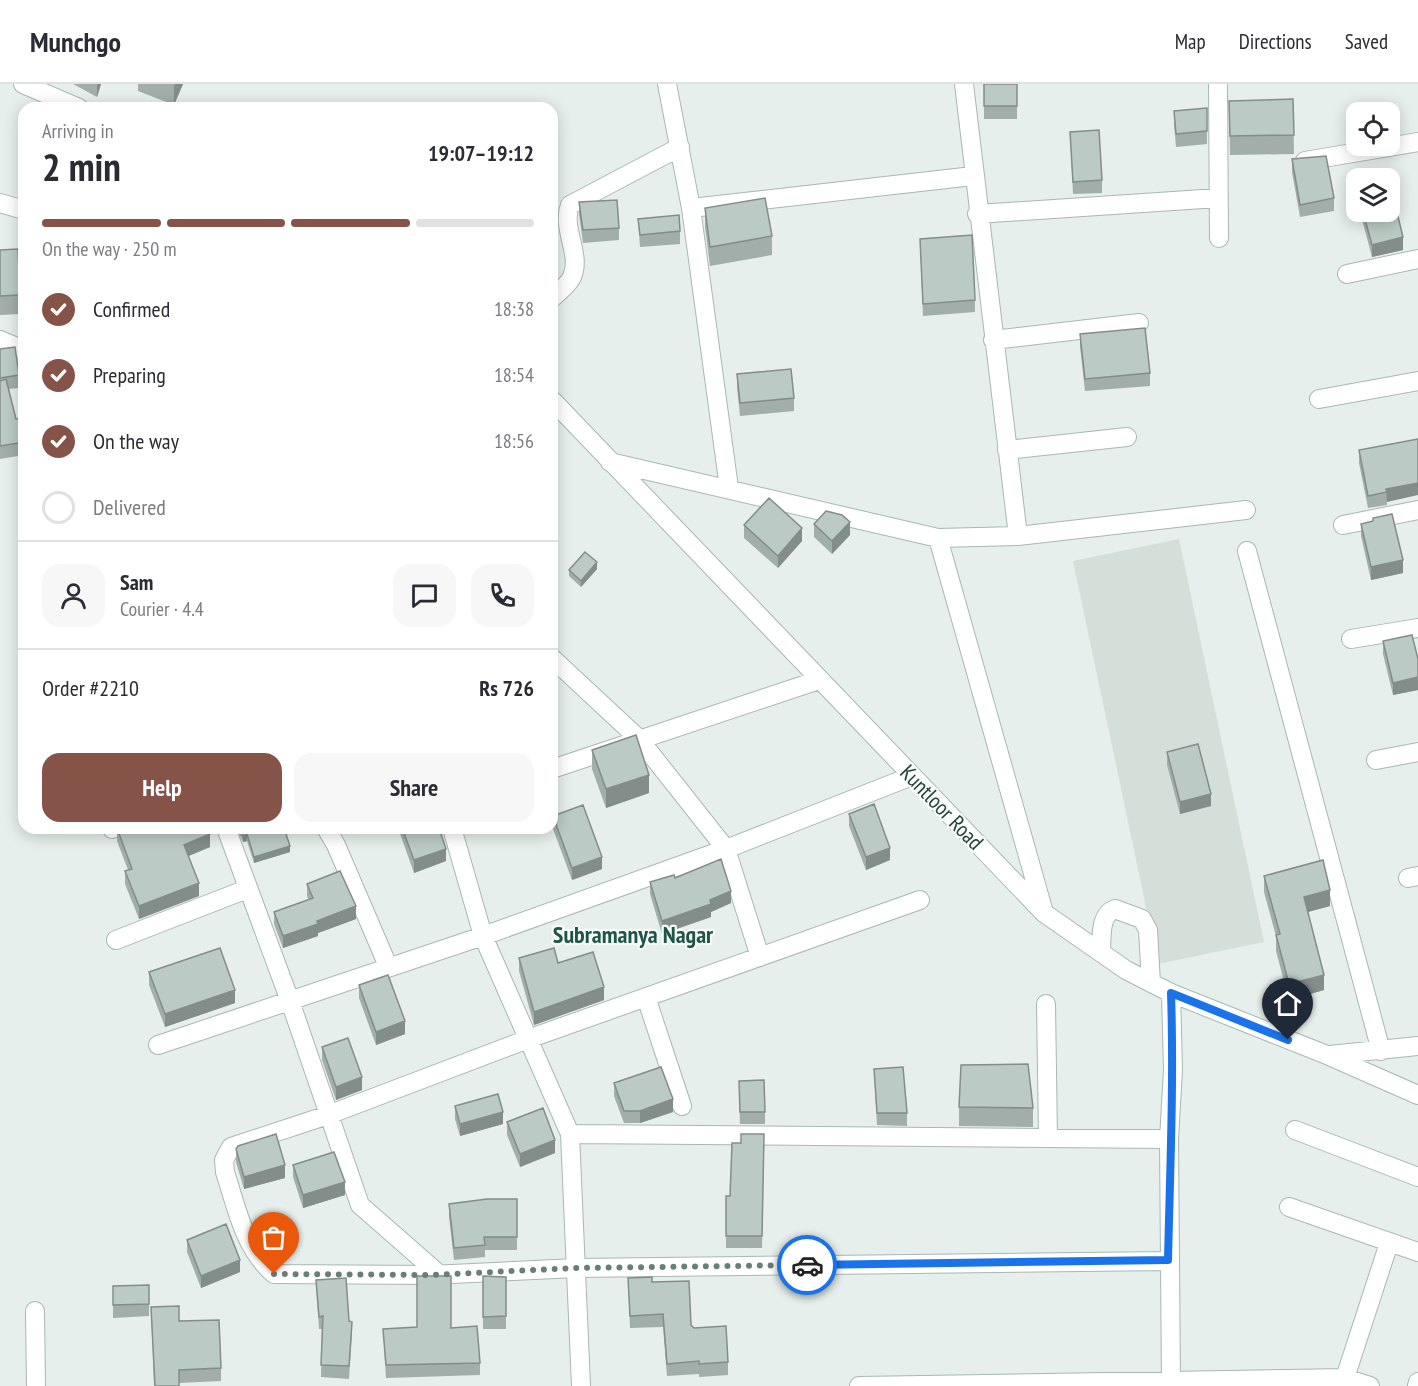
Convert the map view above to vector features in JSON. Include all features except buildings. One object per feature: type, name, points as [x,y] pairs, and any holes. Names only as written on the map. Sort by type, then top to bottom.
[{"type":"street","points":[[23,84],[63,102]]},
{"type":"street","points":[[667,84],[691,208],[729,488]]},
{"type":"street","points":[[964,84],[973,176],[1018,536]]},
{"type":"street","points":[[1218,84],[1219,238]]},
{"type":"street","points":[[1305,161],[1418,142]]},
{"type":"street","points":[[558,291],[573,275],[574,261],[566,223],[570,205],[681,147]]},
{"type":"street","points":[[691,208],[973,176]]},
{"type":"street","points":[[978,214],[1218,198]]},
{"type":"street","points":[[0,203],[18,208]]},
{"type":"street","points":[[1347,274],[1418,259]]},
{"type":"street","points":[[993,340],[1139,323]]},
{"type":"street","points":[[0,340],[18,348]]},
{"type":"street","points":[[1319,399],[1418,381]]},
{"type":"street","name":"Kuntloor Road","points":[[558,406],[1044,913],[1126,970],[1171,993],[1327,1055],[1418,1095]]},
{"type":"street","points":[[1007,450],[1127,437]]},
{"type":"street","points":[[610,462],[938,538],[1018,536],[1246,510]]},
{"type":"street","points":[[1343,525],[1418,510]]},
{"type":"street","points":[[938,538],[1044,913]]},
{"type":"street","points":[[1247,550],[1381,1051]]},
{"type":"street","points":[[1351,639],[1418,628]]},
{"type":"street","points":[[558,664],[639,738],[726,849],[760,957]]},
{"type":"street","points":[[558,767],[639,738],[819,680]]},
{"type":"street","points":[[1376,760],[1418,752]]},
{"type":"street","points":[[158,1045],[483,936],[726,849],[912,776]]},
{"type":"street","points":[[228,834],[290,1001],[360,1205],[440,1275]]},
{"type":"street","points":[[330,834],[388,966]]},
{"type":"street","points":[[454,834],[483,936],[570,1134],[580,1386]]},
{"type":"street","points":[[116,940],[247,889]]},
{"type":"street","points":[[920,900],[528,1039],[328,1115],[231,1147],[226,1152],[225,1172],[248,1242],[259,1260],[274,1274],[440,1275],[576,1268],[1168,1260]]},
{"type":"street","points":[[1101,953],[1104,917],[1108,912],[1115,909],[1142,919],[1148,930],[1151,983]]},
{"type":"street","points":[[1171,993],[1173,1070],[1169,1138],[1168,1260],[1171,1383]]},
{"type":"street","points":[[646,997],[682,1106]]},
{"type":"street","points":[[1046,1004],[1048,1137]]},
{"type":"street","points":[[1327,1055],[1418,1046]]},
{"type":"street","points":[[1295,1130],[1418,1177]]},
{"type":"street","points":[[570,1134],[1169,1138]]},
{"type":"street","points":[[1289,1207],[1418,1252]]},
{"type":"street","points":[[1345,1378],[1389,1243]]},
{"type":"street","points":[[34,1311],[36,1386]]},
{"type":"street","points":[[859,1386],[1171,1383],[1345,1378],[1370,1386]]},
{"type":"shaded area","points":[[1179,539],[1264,942],[1158,964],[1073,561]]},
{"type":"way so far","points":[[274,1274],[430,1275],[576,1268],[807,1265]]},
{"type":"district","name":"Subramanya Nagar","points":[[633,934]]},
{"type":"route","points":[[807,1265],[1168,1260],[1171,1161],[1169,1138],[1173,1070],[1171,993],[1288,1040]]}]
